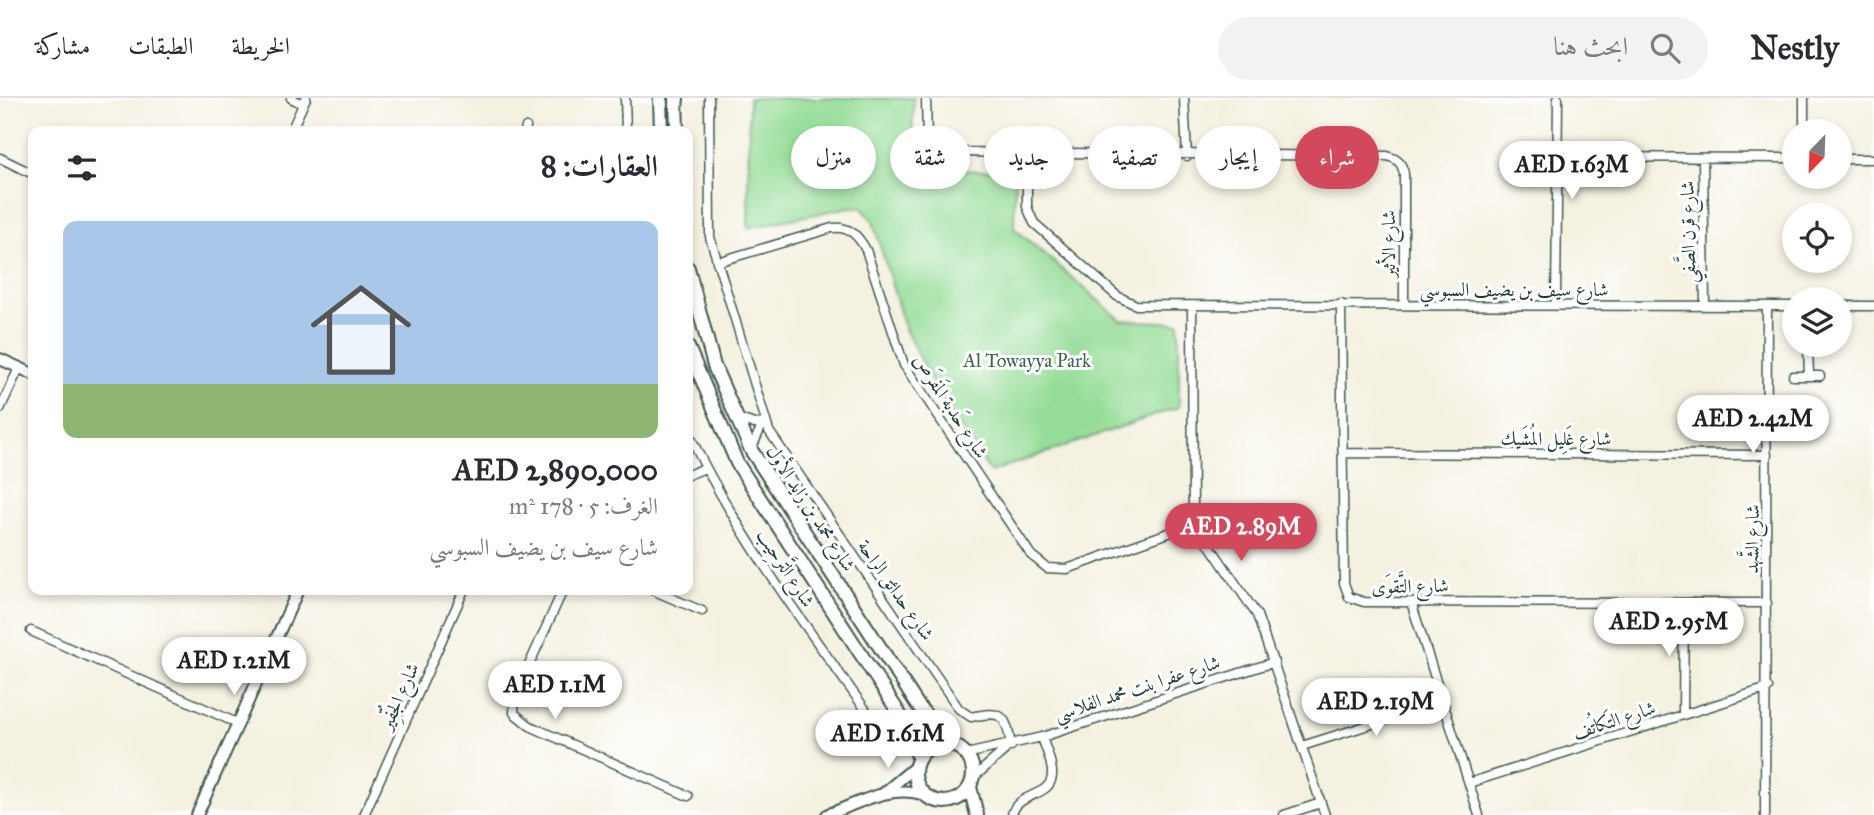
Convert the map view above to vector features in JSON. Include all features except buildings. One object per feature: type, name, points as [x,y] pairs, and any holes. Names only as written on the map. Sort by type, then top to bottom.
[{"type":"main road","points":[[660,100],[661,126]]},
{"type":"main road","points":[[676,101],[677,126]]},
{"type":"main road","name":"شارع محمد بن زايد الأول","points":[[693,288],[707,345],[734,417],[751,450],[917,704],[950,744]]},
{"type":"main road","name":"شارع محمد بن زايد الأول","points":[[693,359],[737,463],[899,713],[917,762]]},
{"type":"main road","points":[[954,815],[939,802],[924,795],[915,777],[917,762],[932,746],[950,744],[966,754],[977,815]]},
{"type":"main road","points":[[939,802],[957,800],[971,782]]},
{"type":"street","points":[[291,98],[304,101],[293,126]]},
{"type":"street","points":[[625,98],[626,126]]},
{"type":"street","name":"شارع حدائق الراحة","points":[[709,98],[709,219],[717,262],[764,424],[959,709],[971,717],[990,712],[1000,715],[1005,720],[1012,746]]},
{"type":"street","name":"شارع الأثير","points":[[926,98],[926,133],[932,149],[951,153],[984,154]]},
{"type":"street","points":[[1184,98],[1187,156]]},
{"type":"street","points":[[1556,304],[1558,98]]},
{"type":"street","points":[[1804,98],[1804,119]]},
{"type":"street","name":"شارع الأثير","points":[[1074,155],[1387,156],[1396,159],[1402,165],[1404,174],[1404,304]]},
{"type":"street","points":[[1558,157],[1782,158]]},
{"type":"street","points":[[0,158],[28,172]]},
{"type":"street","name":"شارع قرن الصَّفي","points":[[1703,158],[1705,305]]},
{"type":"street","points":[[1852,159],[1874,159]]},
{"type":"street","name":"شارع سيف بن يضيف السبوسي","points":[[1027,189],[1027,207],[1034,223],[1122,300],[1146,307],[1341,304],[1782,306]]},
{"type":"street","name":"شارع حَدبة المَفرَص","points":[[717,262],[832,228],[841,227],[858,236],[866,250],[904,365],[1031,555],[1046,568],[1067,569],[1194,524]]},
{"type":"street","name":"شارع التَّقوَى","points":[[1341,304],[1345,591],[1356,601],[1768,603]]},
{"type":"street","name":"شارع الشَّهد","points":[[1765,815],[1768,688],[1767,306]]},
{"type":"street","points":[[1852,306],[1874,306]]},
{"type":"street","points":[[1192,307],[1194,524],[1257,615],[1325,815]]},
{"type":"street","points":[[1808,357],[1809,376]]},
{"type":"street","points":[[0,359],[28,372]]},
{"type":"street","points":[[0,409],[19,368]]},
{"type":"street","points":[[1793,376],[1820,376]]},
{"type":"street","points":[[734,417],[764,424],[751,450]]},
{"type":"street","name":"شارع التَّرحِيب","points":[[693,443],[705,468],[777,586],[868,713]]},
{"type":"street","name":"شارع غَلِيل المُشَيك","points":[[1344,453],[1767,455]]},
{"type":"street","points":[[693,472],[705,468]]},
{"type":"street","points":[[197,815],[296,595]]},
{"type":"street","name":"شارع الجُفِّير","points":[[364,815],[462,595]]},
{"type":"street","points":[[561,595],[515,696],[514,713],[530,726],[688,796]]},
{"type":"street","points":[[664,595],[702,611]]},
{"type":"street","points":[[1411,602],[1479,815]]},
{"type":"street","points":[[1683,714],[1684,603]]},
{"type":"street","points":[[31,631],[239,724]]},
{"type":"street","name":"شارع عفرا بنت محمد الفلاسي","points":[[966,754],[1012,746],[1274,662]]},
{"type":"street","name":"شارع التَكاتُف","points":[[1469,783],[1768,688]]},
{"type":"street","points":[[1302,746],[1441,702]]},
{"type":"street","points":[[1012,815],[1017,802],[1044,789],[1051,781],[1051,768],[1042,737]]},
{"type":"street","name":"شارع عفرا بنت محمد الفلاسي","points":[[971,782],[990,760],[1012,746]]},
{"type":"street","points":[[880,796],[917,762]]},
{"type":"street","points":[[827,815],[880,796],[907,790],[924,795]]},
{"type":"street","points":[[1284,815],[1321,803]]},
{"type":"green space","name":"Al Towayya Park","points":[[749,98],[914,98],[912,126],[890,126],[890,189],[970,189],[970,170],[984,171],[984,189],[1015,189],[1014,228],[1121,320],[1179,323],[1179,407],[990,472],[936,390],[905,329],[873,221],[862,208],[849,207],[748,228]]}]
